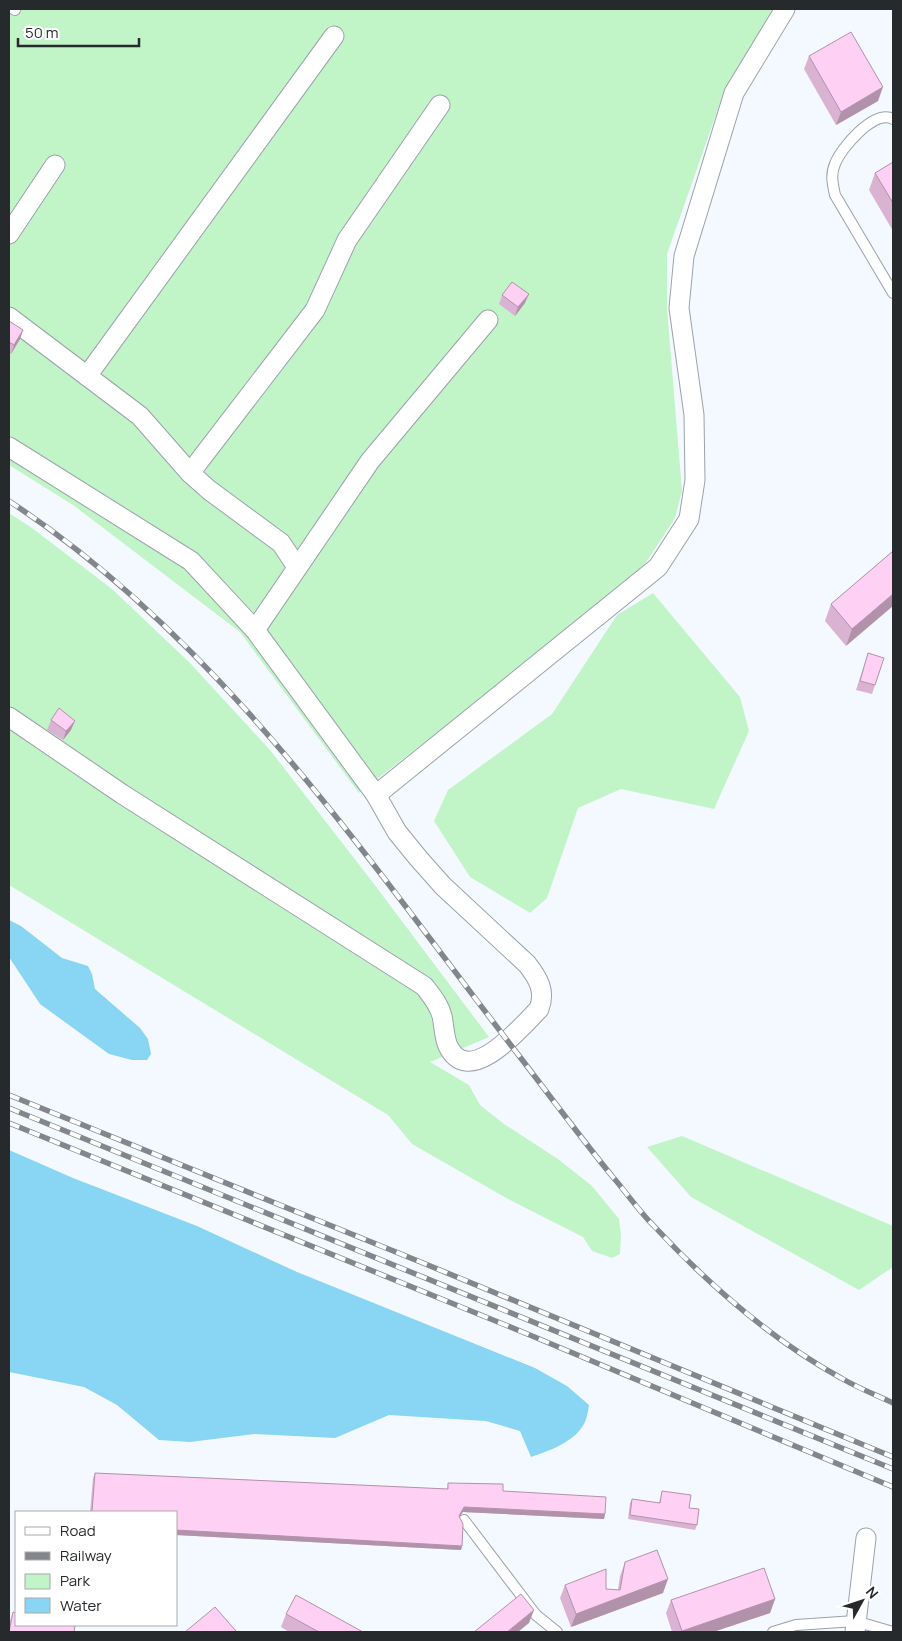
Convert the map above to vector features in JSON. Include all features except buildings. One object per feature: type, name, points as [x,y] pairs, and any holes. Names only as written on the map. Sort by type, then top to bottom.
[{"type":"street","points":[[376,795],[658,567],[689,519],[695,480],[694,415],[679,308],[684,256],[734,94],[785,9]]},
{"type":"street","points":[[87,376],[334,36]]},
{"type":"street","points":[[190,473],[315,310],[347,240],[440,106]]},
{"type":"street","points":[[9,234],[55,165]]},
{"type":"street","points":[[9,317],[140,416],[190,473],[209,490],[281,543],[298,567]]},
{"type":"street","points":[[255,630],[370,461],[488,320]]},
{"type":"street","points":[[9,447],[191,561],[255,630],[376,795],[396,832],[419,860],[443,886],[527,964],[538,978],[542,988],[542,1001],[539,1009],[488,1056],[477,1060],[465,1061],[455,1056],[448,1045],[441,1013],[433,997],[424,986],[122,794],[9,717]]},
{"type":"street","points":[[855,1627],[866,1538]]},
{"type":"lane","points":[[893,119],[889,117],[878,119],[862,129],[844,149],[835,164],[831,179],[835,196],[893,292]]},
{"type":"lane","points":[[464,1520],[536,1615],[557,1632]]},
{"type":"lane","points":[[772,1632],[796,1625],[855,1627],[893,1632]]},
{"type":"green space","points":[[9,9],[774,9],[724,92],[667,254],[667,308],[682,491],[675,518],[645,564],[546,648],[359,793],[240,632],[73,505],[9,465]]},
{"type":"green space","points":[[9,513],[32,528],[112,589],[190,663],[270,750],[489,1037],[430,1062],[469,1085],[480,1105],[504,1124],[558,1159],[592,1186],[619,1219],[621,1235],[620,1254],[612,1258],[592,1251],[583,1237],[508,1199],[412,1144],[388,1115],[9,885]]},
{"type":"green space","points":[[653,593],[740,697],[749,731],[714,809],[621,789],[578,808],[547,898],[530,913],[470,877],[434,821],[448,790],[552,714],[617,615]]},
{"type":"green space","points":[[682,1136],[893,1226],[893,1267],[859,1290],[691,1197],[647,1147]]},
{"type":"water","points":[[9,920],[21,926],[62,958],[88,966],[95,989],[140,1028],[148,1039],[151,1054],[147,1060],[132,1060],[109,1054],[40,1004],[9,957]]},
{"type":"water","points":[[9,1150],[73,1178],[197,1226],[297,1272],[535,1368],[567,1386],[589,1405],[585,1422],[580,1430],[568,1441],[531,1457],[520,1431],[486,1421],[389,1415],[335,1438],[254,1434],[190,1442],[159,1440],[117,1405],[84,1387],[9,1372]]},
{"type":"railway","points":[[9,501],[84,555],[154,616],[220,681],[282,751],[341,823],[599,1160],[642,1213],[674,1247],[741,1309],[790,1346],[847,1382],[893,1403]]},
{"type":"railway","points":[[9,1095],[893,1457]]},
{"type":"railway","points":[[9,1108],[893,1469]]},
{"type":"railway","points":[[9,1123],[525,1333],[893,1487]]}]
